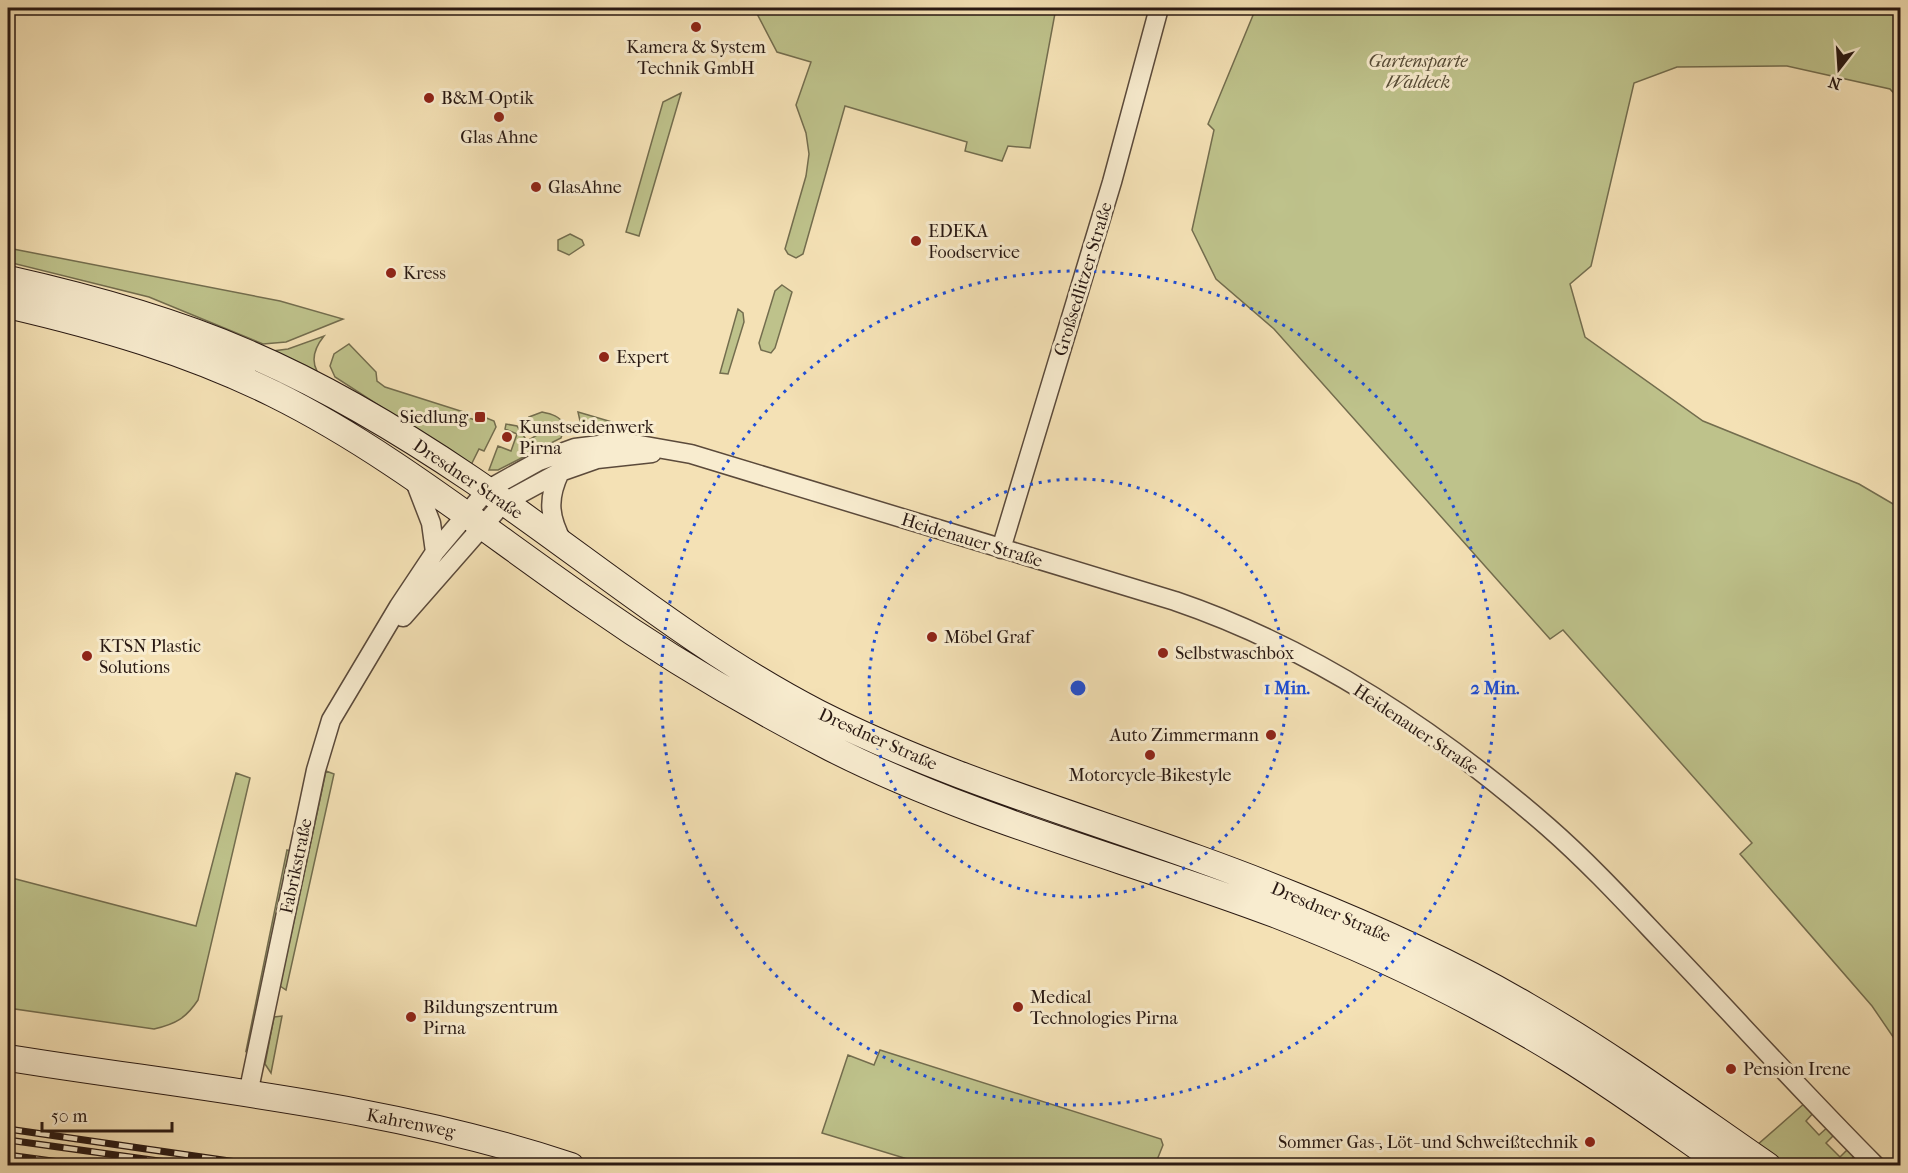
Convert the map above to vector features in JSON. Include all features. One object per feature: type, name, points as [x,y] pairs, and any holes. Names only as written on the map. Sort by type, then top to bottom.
[{"type":"main road","name":"Dresdner Straße","points":[[8,279],[80,295],[181,327],[244,351],[345,401],[495,496],[720,655],[775,690],[926,762],[1289,893],[1433,956],[1579,1037],[1768,1166]]},
{"type":"main road","name":"Dresdner Straße","points":[[8,305],[84,322],[166,348],[252,385],[321,421],[414,479],[638,636],[801,732],[929,792],[1281,917],[1448,991],[1565,1057],[1725,1166]]},
{"type":"main road","name":"Kahrenweg","points":[[8,1058],[248,1094],[461,1133],[571,1166]]},
{"type":"street","name":"Großsedlitzer Straße","points":[[1001,549],[1112,182],[1159,8]]},
{"type":"street","name":"Heidenauer Straße","points":[[495,496],[539,460],[575,448],[623,442],[691,454],[1164,598],[1235,623],[1331,672],[1379,701],[1456,754],[1549,828],[1613,889],[1876,1166]]},
{"type":"street","name":"Heidenauer Straße","points":[[495,496],[597,459],[691,454]]},
{"type":"street","points":[[560,472],[552,488],[550,512],[564,544]]},
{"type":"street","points":[[414,479],[431,523],[435,552]]},
{"type":"street","points":[[474,521],[495,496]]},
{"type":"street","name":"Fabrikstraße","points":[[248,1094],[324,735],[399,606],[435,552],[474,521]]},
{"type":"street","name":"Fabrikstraße","points":[[374,650],[474,521]]},
{"type":"green space","points":[[754,8],[1056,8],[1030,148],[1008,146],[1002,161],[965,151],[967,142],[845,106],[803,254],[796,258],[788,254],[785,249],[806,176],[809,154],[806,133],[796,105],[811,62],[777,52]]},
{"type":"green space","name":"Gartensparte Waldeck","points":[[1256,8],[1900,8],[1900,100],[1890,89],[1787,66],[1677,67],[1634,83],[1591,266],[1570,284],[1585,337],[1703,421],[1859,484],[1900,508],[1900,1047],[1872,1006],[1740,854],[1752,843],[1563,630],[1550,639],[1274,329],[1216,279],[1192,230],[1214,130],[1208,124]]},
{"type":"green space","points":[[681,93],[639,236],[626,232],[663,102]]},
{"type":"green space","points":[[570,234],[582,240],[584,245],[569,255],[558,250],[558,240]]},
{"type":"green space","points":[[8,248],[280,301],[343,319],[286,342],[263,344],[149,297],[8,262]]},
{"type":"green space","points":[[782,285],[792,292],[775,348],[771,353],[761,350],[759,343],[775,291]]},
{"type":"green space","points":[[738,309],[743,313],[744,322],[728,374],[720,373]]},
{"type":"green space","points":[[324,336],[315,352],[314,361],[317,371],[313,374],[265,352],[288,349]]},
{"type":"green space","points":[[349,344],[376,372],[377,381],[385,387],[470,414],[469,418],[481,422],[484,417],[494,421],[496,427],[484,451],[479,449],[471,465],[335,377],[330,366],[334,354]]},
{"type":"green space","points":[[542,412],[555,416],[565,425],[561,438],[498,470],[489,470],[498,446],[511,451],[517,434],[505,429],[506,424],[517,426],[527,441],[539,434],[529,417]]},
{"type":"green space","points":[[578,412],[636,429],[636,431],[583,434]]},
{"type":"green space","points":[[326,771],[334,774],[286,990],[280,986]]},
{"type":"green space","points":[[236,773],[250,778],[198,1000],[185,1016],[154,1029],[8,1008],[8,877],[196,926]]},
{"type":"green space","points":[[287,850],[291,851],[249,1049],[246,1051]]},
{"type":"green space","points":[[282,1016],[271,1073],[265,1064],[274,1017]]},
{"type":"green space","points":[[880,1050],[1161,1139],[1163,1145],[1155,1165],[927,1165],[822,1133],[848,1055],[874,1065]]},
{"type":"green space","points":[[1806,1102],[1815,1111],[1806,1121],[1819,1135],[1830,1125],[1836,1133],[1826,1143],[1840,1157],[1850,1147],[1857,1153],[1848,1163],[1850,1165],[1785,1165],[1756,1146]]},
{"type":"railway","points":[[8,1129],[264,1166]]},
{"type":"railway","points":[[8,1140],[195,1166]]},
{"type":"railway","points":[[8,1155],[89,1166]]},
{"type":"railway","points":[[8,1165],[12,1166]]},
{"type":"place","name":"Kamera & System Technik GmbH","points":[[696,27]]},
{"type":"place","name":"B&M-Optik","points":[[429,98]]},
{"type":"place","name":"Glas Ahne","points":[[499,117]]},
{"type":"place","name":"GlasAhne","points":[[536,187]]},
{"type":"place","name":"EDEKA Foodservice","points":[[916,241]]},
{"type":"place","name":"Kress","points":[[391,273]]},
{"type":"place","name":"Expert","points":[[604,357]]},
{"type":"place","name":"Siedlung","points":[[480,417]]},
{"type":"place","name":"Kunstseidenwerk Pirna","points":[[507,437]]},
{"type":"place","name":"Möbel Graf","points":[[932,637]]},
{"type":"place","name":"Selbstwaschbox","points":[[1163,653]]},
{"type":"place","name":"KTSN Plastic Solutions","points":[[87,656]]},
{"type":"place","name":"Auto Zimmermann","points":[[1271,735]]},
{"type":"place","name":"Motorcycle-Bikestyle","points":[[1150,755]]},
{"type":"place","name":"Medical Technologies Pirna","points":[[1018,1007]]},
{"type":"place","name":"Bildungszentrum Pirna","points":[[411,1017]]},
{"type":"place","name":"Pension Irene","points":[[1731,1069]]},
{"type":"place","name":"Sommer Gas-, Löt- und Schweißtechnik","points":[[1590,1142]]}]
